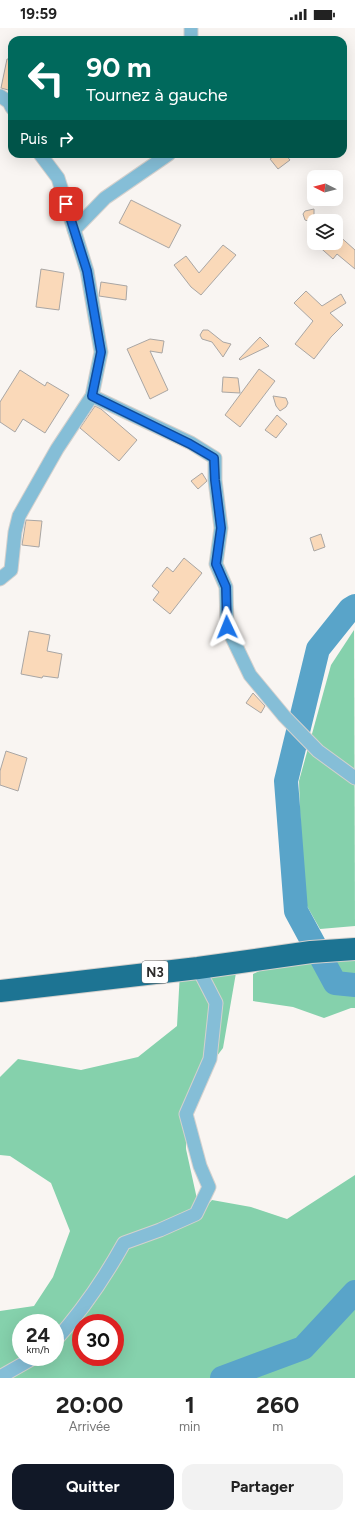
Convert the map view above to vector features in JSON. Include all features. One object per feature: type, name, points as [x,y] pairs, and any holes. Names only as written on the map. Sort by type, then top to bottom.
[{"type":"highway","name":"N3","points":[[0,991],[198,968],[311,952],[350,950]]},
{"type":"street","points":[[0,579],[11,570],[15,532],[19,516],[57,448],[92,396],[101,352],[87,271],[58,178],[43,158]]},
{"type":"street","points":[[74,230],[105,198],[163,158]]},
{"type":"street","points":[[92,396],[190,444],[214,458],[221,528],[216,564],[226,587],[227,627],[250,675],[284,716],[318,751],[355,778]]},
{"type":"street","points":[[64,1331],[78,1316],[106,1275],[124,1243],[160,1230],[196,1214],[209,1187],[200,1166],[186,1114],[210,1058],[216,1003],[198,968]]},
{"type":"street","points":[[0,1377],[19,1366]]},
{"type":"green space","points":[[354,630],[355,926],[320,929],[303,899],[299,781],[331,665]]},
{"type":"green space","points":[[355,945],[355,1008],[351,1008],[324,1018],[293,1007],[253,1001],[253,974],[307,949]]},
{"type":"green space","points":[[237,967],[223,1048],[186,1097],[186,1149],[197,1199],[191,1223],[212,1200],[251,1207],[287,1219],[355,1175],[355,1378],[0,1378],[0,1311],[34,1306],[53,1277],[70,1231],[51,1183],[10,1156],[0,1155],[0,1077],[18,1059],[81,1070],[138,1057],[177,1026],[180,972]]},
{"type":"building","points":[[7,59],[8,59],[8,90],[1,88]]},
{"type":"building","points":[[288,158],[290,160],[278,169],[270,159]]},
{"type":"building","points":[[131,200],[181,225],[169,248],[119,223]]},
{"type":"building","points":[[314,209],[314,214],[307,214],[307,221],[305,220],[303,214],[305,211]]},
{"type":"building","points":[[343,239],[355,250],[355,269],[337,254],[333,259],[323,250],[343,250]]},
{"type":"building","points":[[223,245],[236,255],[201,295],[191,287],[174,265],[186,256],[199,273]]},
{"type":"building","points":[[41,269],[64,273],[59,310],[36,307]]},
{"type":"building","points":[[101,282],[127,286],[126,300],[99,296]]},
{"type":"building","points":[[306,291],[322,306],[341,294],[346,303],[330,313],[343,325],[331,337],[314,359],[295,344],[313,321],[294,303]]},
{"type":"building","points":[[203,330],[208,330],[223,342],[231,344],[223,357],[212,342],[202,339],[200,335]]},
{"type":"building","points":[[260,337],[269,346],[240,360],[239,359]]},
{"type":"building","points":[[150,339],[164,341],[162,353],[150,351],[168,390],[150,399],[127,349]]},
{"type":"building","points":[[259,369],[275,381],[240,427],[225,415]]},
{"type":"building","points":[[20,370],[45,386],[47,382],[69,395],[45,433],[23,419],[15,432],[0,422],[0,402]]},
{"type":"building","points":[[223,377],[238,378],[240,393],[222,392]]},
{"type":"building","points":[[273,396],[286,398],[288,403],[286,407],[280,411],[276,406]]},
{"type":"building","points":[[95,406],[101,409],[137,440],[119,461],[80,428]]},
{"type":"building","points":[[277,415],[287,424],[276,438],[265,430]]},
{"type":"building","points":[[202,473],[207,481],[198,489],[191,481]]},
{"type":"building","points":[[26,520],[42,521],[39,547],[22,545]]},
{"type":"building","points":[[321,534],[325,547],[314,551],[310,538]]},
{"type":"building","points":[[184,558],[202,573],[170,614],[153,600],[159,592],[152,586],[167,567],[173,572]]},
{"type":"building","points":[[29,631],[50,635],[47,651],[62,654],[58,678],[43,676],[42,678],[21,674]]},
{"type":"building","points":[[253,693],[265,706],[261,713],[246,703]]},
{"type":"building","points":[[6,751],[27,758],[18,791],[0,785],[0,771]]},
{"type":"waterway","points":[[355,606],[350,609],[318,649],[286,781],[296,911],[335,983],[355,985]]},
{"type":"waterway","points":[[222,1378],[303,1348],[355,1292]]},
{"type":"route","points":[[66,204],[87,271],[101,352],[92,396],[190,444],[214,458],[221,528],[216,564],[226,587],[227,627]]}]
